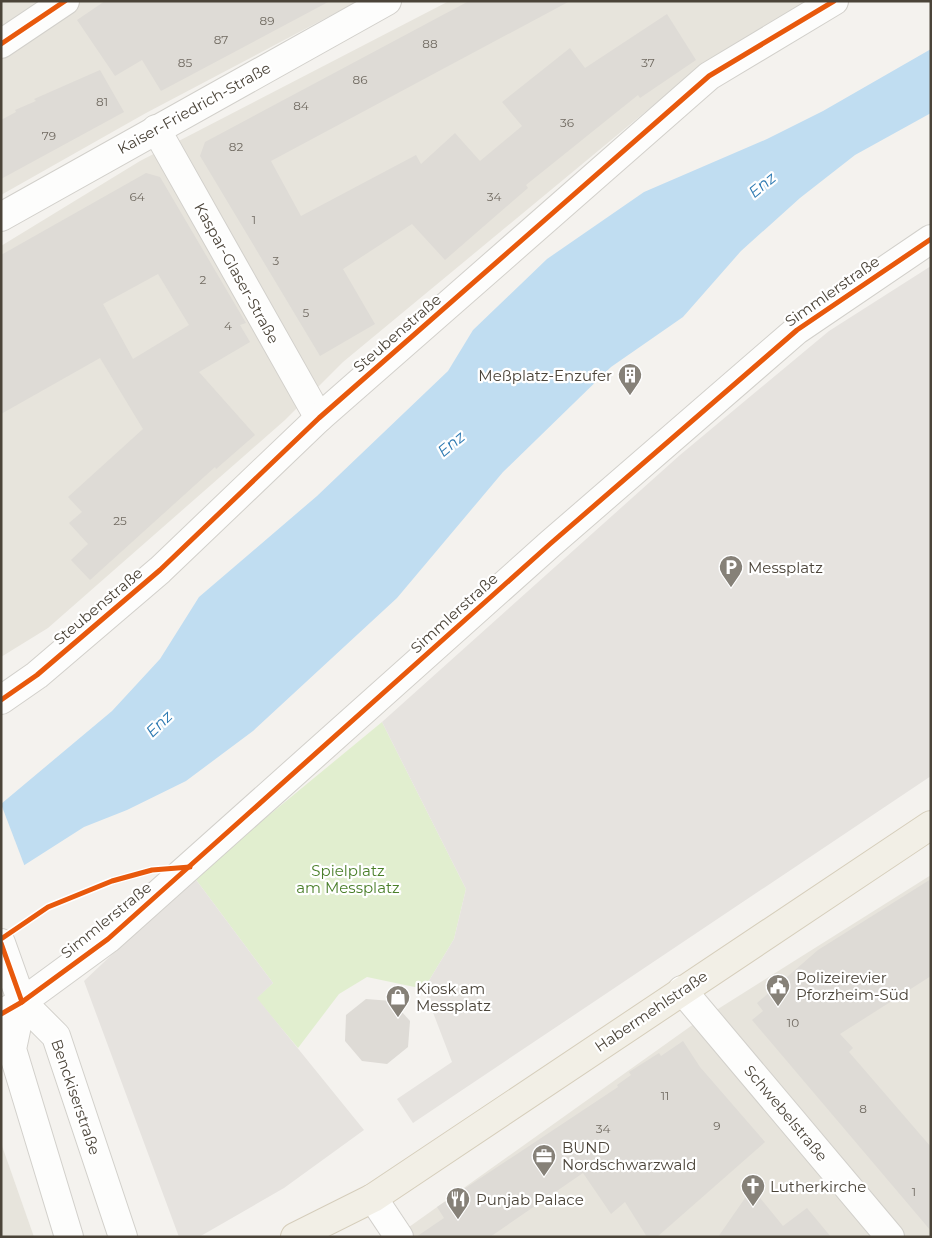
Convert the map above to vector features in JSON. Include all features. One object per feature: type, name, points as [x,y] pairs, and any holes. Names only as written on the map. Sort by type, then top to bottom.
[{"type":"main road","name":"Habermehlstraße","points":[[295,1237],[373,1198],[931,825]]},
{"type":"main road","name":"Habermehlstraße","points":[[341,1237],[373,1198]]},
{"type":"street","points":[[1,44],[65,1]]},
{"type":"street","name":"Kaiser-Friedrich-Straße","points":[[1,216],[387,1]]},
{"type":"street","name":"Steubenstraße","points":[[1,700],[36,675],[160,570],[319,418],[709,76],[827,3]]},
{"type":"street","name":"Kaspar-Glaser-Straße","points":[[156,129],[319,418]]},
{"type":"street","name":"Simmlerstraße","points":[[12,1008],[108,939],[542,551],[796,330],[931,239]]},
{"type":"street","points":[[2,946],[12,1008],[12,1048],[69,1237]]},
{"type":"street","name":"Schwebelstraße","points":[[682,990],[890,1237]]},
{"type":"street","name":"Benckiserstraße","points":[[12,1008],[56,1036],[123,1237]]},
{"type":"street","points":[[373,1198],[399,1237]]},
{"type":"shaded area","points":[[1,1],[358,1],[146,113],[1,195]]},
{"type":"shaded area","points":[[449,1],[812,1],[703,64],[343,362],[285,420],[48,628],[1,657],[1,246],[140,161]]},
{"type":"shaded area","name":"Messplatz","points":[[931,266],[931,776],[413,1123],[397,1099],[452,1062],[424,989],[454,939],[466,889],[382,722],[680,455],[829,331]]},
{"type":"shaded area","points":[[931,875],[931,1237],[395,1237],[691,1026]]},
{"type":"shaded area","points":[[194,877],[273,983],[257,998],[364,1130],[284,1188],[199,1237],[179,1237],[84,981]]},
{"type":"shaded area","points":[[1,1143],[34,1237],[1,1237]]},
{"type":"green space","name":"Spielplatz am Messplatz","points":[[382,722],[466,889],[454,939],[424,989],[367,977],[339,994],[298,1048],[256,998],[273,983],[194,877]]},
{"type":"water","name":"Enz","points":[[931,49],[931,113],[855,155],[800,198],[741,251],[683,317],[611,367],[503,472],[397,598],[253,731],[186,781],[127,810],[84,827],[1,880],[1,804],[112,711],[160,659],[199,597],[317,496],[448,371],[473,330],[547,259],[644,192],[767,139],[823,111]]},
{"type":"pier","points":[[1,804],[25,867],[1,882]]},
{"type":"building","points":[[105,1],[330,1],[161,91],[142,60],[115,76],[77,20]]},
{"type":"building","points":[[469,1],[570,1],[271,161],[301,216],[416,155],[421,164],[455,133],[480,161],[522,126],[502,102],[570,48],[585,68],[667,14],[696,60],[640,98],[638,95],[526,185],[528,188],[445,260],[412,224],[343,269],[375,324],[320,356],[200,156],[205,142]]},
{"type":"building","points":[[100,70],[124,112],[1,179],[1,120],[16,112],[15,110],[36,101],[34,99]]},
{"type":"building","points":[[146,173],[160,177],[246,323],[240,325],[250,342],[199,372],[255,435],[216,469],[215,467],[90,580],[71,560],[88,544],[69,523],[82,512],[68,497],[143,429],[100,358],[1,414],[1,255]],"holes":[[[158,274],[189,325],[133,359],[103,304]]]},
{"type":"building","points":[[931,879],[931,976],[840,1034],[853,1048],[849,1052],[931,1147],[931,1231],[752,1020],[763,1011],[757,1003],[818,950]]},
{"type":"building","points":[[366,999],[392,1001],[410,1021],[408,1047],[387,1064],[362,1061],[345,1041],[346,1015]]},
{"type":"building","points":[[683,1041],[700,1067],[765,1142],[657,1237],[647,1237],[625,1202],[611,1214],[583,1173],[490,1237],[416,1237],[444,1218],[437,1207],[618,1087],[617,1085],[631,1075],[629,1072],[659,1053],[661,1056]]},
{"type":"building","name":"Lutherkirche","points":[[752,1188],[783,1226],[807,1208],[831,1237],[718,1237]]},
{"type":"cycle path","points":[[1,44],[65,1]]},
{"type":"cycle path","points":[[1,700],[37,675],[160,570],[319,418],[709,76],[834,1]]},
{"type":"cycle path","points":[[1,1014],[22,1002],[108,939],[550,544],[797,330],[931,239]]},
{"type":"cycle path","points":[[1,939],[48,907],[112,881],[152,870],[190,867]]},
{"type":"cycle path","points":[[1,943],[22,1002]]},
{"type":"place","name":"Meßplatz-Enzufer","points":[[630,396]]},
{"type":"place","name":"Messplatz","points":[[731,588]]},
{"type":"place","name":"Polizeirevier Pforzheim-Süd","points":[[778,1007]]},
{"type":"place","name":"Kiosk am Messplatz","points":[[398,1018]]},
{"type":"place","name":"BUND Nordschwarzwald","points":[[544,1177]]},
{"type":"place","name":"Lutherkirche","points":[[753,1207]]},
{"type":"place","name":"Punjab Palace","points":[[458,1220]]}]
